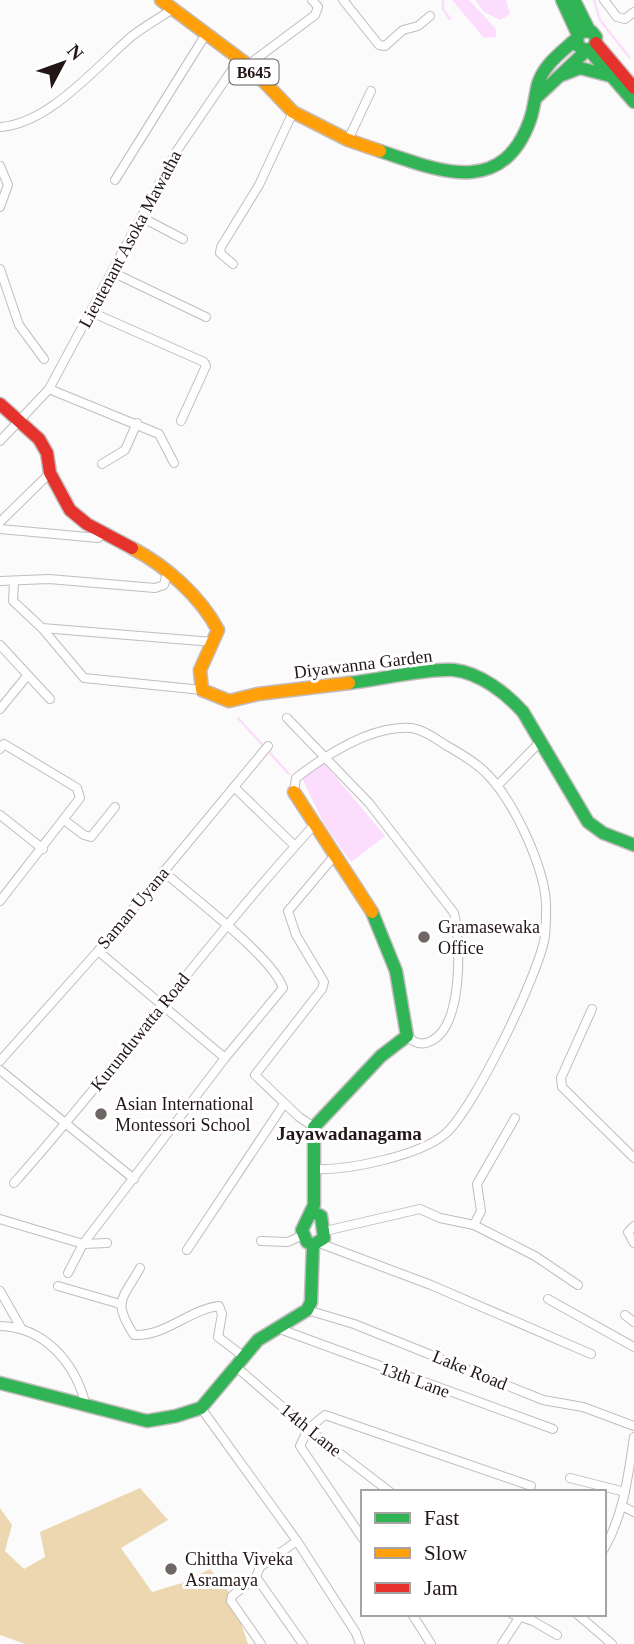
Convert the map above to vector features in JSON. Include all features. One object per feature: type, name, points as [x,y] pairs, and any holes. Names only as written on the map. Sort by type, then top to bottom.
[{"type":"street","name":"B645","points":[[161,0],[244,62],[293,111],[348,140],[446,173],[465,176],[486,170],[511,155],[524,135],[545,70],[581,34]]},
{"type":"street","name":"Lieutenant Asoka Mawatha","points":[[21,420],[49,389],[176,152],[244,62],[315,15],[318,7],[312,0]]},
{"type":"street","points":[[343,0],[379,45],[385,46],[403,30],[418,26],[430,16]]},
{"type":"street","points":[[562,0],[581,34]]},
{"type":"street","points":[[574,0],[581,34],[580,48],[590,48],[634,88]]},
{"type":"street","points":[[604,0],[608,10],[617,17],[625,19],[634,12]]},
{"type":"street","points":[[0,127],[23,121],[58,101],[133,36],[173,9]]},
{"type":"street","points":[[115,180],[206,34]]},
{"type":"street","points":[[581,34],[594,34],[590,48]]},
{"type":"street","name":"B645","points":[[537,97],[590,48]]},
{"type":"street","points":[[590,48],[634,102]]},
{"type":"street","points":[[556,78],[580,68],[612,76]]},
{"type":"street","points":[[348,140],[371,92]]},
{"type":"street","points":[[233,264],[220,253],[221,247],[258,185],[293,111]]},
{"type":"street","points":[[0,166],[8,185],[0,207]]},
{"type":"street","points":[[141,217],[183,239]]},
{"type":"street","points":[[0,269],[19,325],[44,359]]},
{"type":"street","points":[[112,272],[206,317]]},
{"type":"street","points":[[91,312],[204,362],[206,366],[181,421]]},
{"type":"street","points":[[49,389],[159,434],[174,463]]},
{"type":"street","points":[[0,404],[21,420],[47,453],[50,473],[70,509],[103,534],[139,552],[167,572],[207,609],[218,631],[200,670],[202,690],[84,678],[42,628],[13,601],[14,582]]},
{"type":"street","points":[[0,441],[21,420]]},
{"type":"street","points":[[102,464],[125,450],[137,424]]},
{"type":"street","points":[[0,522],[50,473]]},
{"type":"street","points":[[0,529],[98,538],[103,534]]},
{"type":"street","points":[[0,581],[49,579],[155,588],[164,585],[167,572]]},
{"type":"street","points":[[42,628],[213,642]]},
{"type":"street","points":[[0,645],[50,699]]},
{"type":"street","name":"Diyawanna Garden","points":[[202,690],[229,703],[258,694],[454,670],[489,683],[509,696],[523,712],[588,822],[603,833],[634,845]]},
{"type":"street","points":[[0,709],[27,676]]},
{"type":"street","points":[[287,718],[327,757],[369,803],[454,913],[457,926],[456,997],[452,1014],[446,1028],[434,1040],[424,1044],[413,1042],[407,1036],[402,990],[392,951],[368,904],[316,823],[297,805],[294,792],[296,778],[327,757],[384,731],[413,728],[463,756],[487,774],[497,786],[528,838],[545,894],[544,937],[536,964],[481,1085],[457,1121],[434,1142],[353,1166],[313,1169]]},
{"type":"street","points":[[497,786],[540,742]]},
{"type":"street","points":[[0,749],[5,744],[77,788],[80,798],[0,901]]},
{"type":"street","name":"Saman Uyana","points":[[0,1061],[98,951],[266,749]]},
{"type":"street","points":[[234,787],[295,845]]},
{"type":"street","points":[[64,820],[84,835],[91,836],[115,807]]},
{"type":"street","points":[[0,814],[43,849]]},
{"type":"street","name":"Kurunduwatta Road","points":[[14,1183],[66,1124],[265,879],[316,823]]},
{"type":"street","points":[[314,1127],[284,1104],[256,1075],[322,989],[324,982],[296,935],[288,911],[336,854]]},
{"type":"street","points":[[68,1273],[83,1244],[225,1058],[283,988],[273,970],[163,871]]},
{"type":"street","points":[[98,951],[225,1058]]},
{"type":"street","points":[[592,1009],[561,1078],[562,1087],[634,1158]]},
{"type":"street","points":[[407,1036],[381,1056],[314,1127],[313,1212],[302,1224],[303,1234],[316,1244],[431,1285],[591,1354]]},
{"type":"street","points":[[1,1073],[134,1179]]},
{"type":"street","points":[[187,1251],[284,1104]]},
{"type":"street","points":[[474,1225],[481,1211],[477,1184],[515,1118]]},
{"type":"street","points":[[0,1383],[85,1402],[152,1422],[201,1408],[239,1360],[277,1328],[307,1310],[313,1289],[316,1244],[325,1231],[413,1209],[474,1225],[535,1256],[578,1285]]},
{"type":"street","points":[[313,1212],[321,1216],[325,1231]]},
{"type":"street","points":[[0,1219],[83,1244],[107,1243]]},
{"type":"street","points":[[634,1226],[628,1232],[634,1243]]},
{"type":"street","points":[[261,1241],[288,1242],[303,1234]]},
{"type":"street","points":[[58,1286],[120,1304],[140,1268]]},
{"type":"street","points":[[0,1291],[20,1326]]},
{"type":"street","points":[[548,1299],[634,1347]]},
{"type":"street","name":"14th Lane","points":[[120,1304],[119,1312],[134,1335],[165,1331],[207,1308],[219,1306],[222,1314],[218,1337],[239,1360],[308,1429],[387,1490]]},
{"type":"street","name":"Lake Road","points":[[307,1310],[354,1324],[543,1399],[583,1407],[634,1426]]},
{"type":"street","points":[[625,1315],[634,1322]]},
{"type":"street","points":[[0,1326],[20,1326],[42,1336],[79,1382],[85,1402]]},
{"type":"street","name":"13th Lane","points":[[277,1328],[553,1429]]},
{"type":"street","points":[[201,1408],[297,1541],[356,1633],[360,1644]]},
{"type":"street","points":[[361,1536],[301,1452],[300,1446],[308,1429],[326,1415],[531,1486]]},
{"type":"street","points":[[606,1545],[615,1529],[622,1506],[634,1437]]},
{"type":"street","points":[[570,1478],[625,1492]]},
{"type":"street","points":[[622,1506],[634,1512]]},
{"type":"street","points":[[261,1644],[231,1601],[232,1595],[256,1577],[260,1567],[297,1541]]},
{"type":"street","points":[[256,1577],[303,1644]]},
{"type":"street","points":[[413,1616],[431,1644]]},
{"type":"street","points":[[502,1644],[515,1616],[533,1621],[557,1635]]},
{"type":"street","points":[[579,1616],[612,1644]]},
{"type":"shaded area","points":[[452,0],[469,0],[496,29],[496,37],[484,38]]},
{"type":"shaded area","points":[[475,0],[506,0],[510,14],[500,20],[484,12]]},
{"type":"shaded area","points":[[324,763],[385,836],[351,862],[325,826],[302,778]]},
{"type":"shaded area","points":[[140,1488],[168,1520],[121,1548],[152,1592],[182,1583],[210,1569],[232,1596],[248,1644],[25,1644],[0,1635],[0,1508],[12,1525],[5,1551],[24,1569],[45,1557],[40,1532]]},
{"type":"waterway","points":[[443,0],[443,9],[450,19]]},
{"type":"waterway","points":[[594,0],[600,20],[629,57]]},
{"type":"waterway","points":[[238,718],[289,774]]},
{"type":"traffic: fast","points":[[562,0],[578,35],[577,45],[586,51],[595,46],[596,37],[592,32],[583,31],[578,35]]},
{"type":"traffic: fast","points":[[574,0],[589,30]]},
{"type":"traffic: fast","points":[[380,151],[424,165],[466,172],[485,170],[503,161],[518,145],[530,120],[544,70],[576,39]]},
{"type":"traffic: fast","points":[[589,50],[634,102]]},
{"type":"traffic: fast","points":[[537,97],[586,51]]},
{"type":"traffic: fast","points":[[562,75],[580,68],[611,76]]},
{"type":"traffic: fast","points":[[349,683],[444,670],[464,672],[483,680],[501,691],[523,712],[588,822],[603,833],[634,845]]},
{"type":"traffic: fast","points":[[0,1383],[147,1421],[176,1416],[201,1408],[258,1340],[307,1310],[311,1302],[313,1245],[307,1242],[302,1230],[314,1205],[314,1127],[381,1056],[407,1036],[396,971],[372,912]]},
{"type":"traffic: fast","points":[[313,1212],[321,1216],[324,1238],[313,1245]]},
{"type":"traffic: slow","points":[[161,0],[248,65],[293,112],[348,140],[380,151]]},
{"type":"traffic: slow","points":[[132,548],[181,583],[202,605],[218,630],[200,670],[202,690],[229,701],[258,694],[349,683]]},
{"type":"traffic: slow","points":[[294,792],[372,912]]},
{"type":"traffic: jam","points":[[596,43],[634,88]]},
{"type":"traffic: jam","points":[[0,404],[39,439],[47,453],[50,473],[70,510],[87,524],[132,548]]},
{"type":"place","name":"Gramasewaka Office","points":[[424,937]]},
{"type":"place","name":"Asian International Montessori School","points":[[101,1114]]},
{"type":"place","name":"Chittha Viveka Asramaya","points":[[171,1569]]},
{"type":"district","name":"Jayawadanagama","points":[[349,1133]]}]
